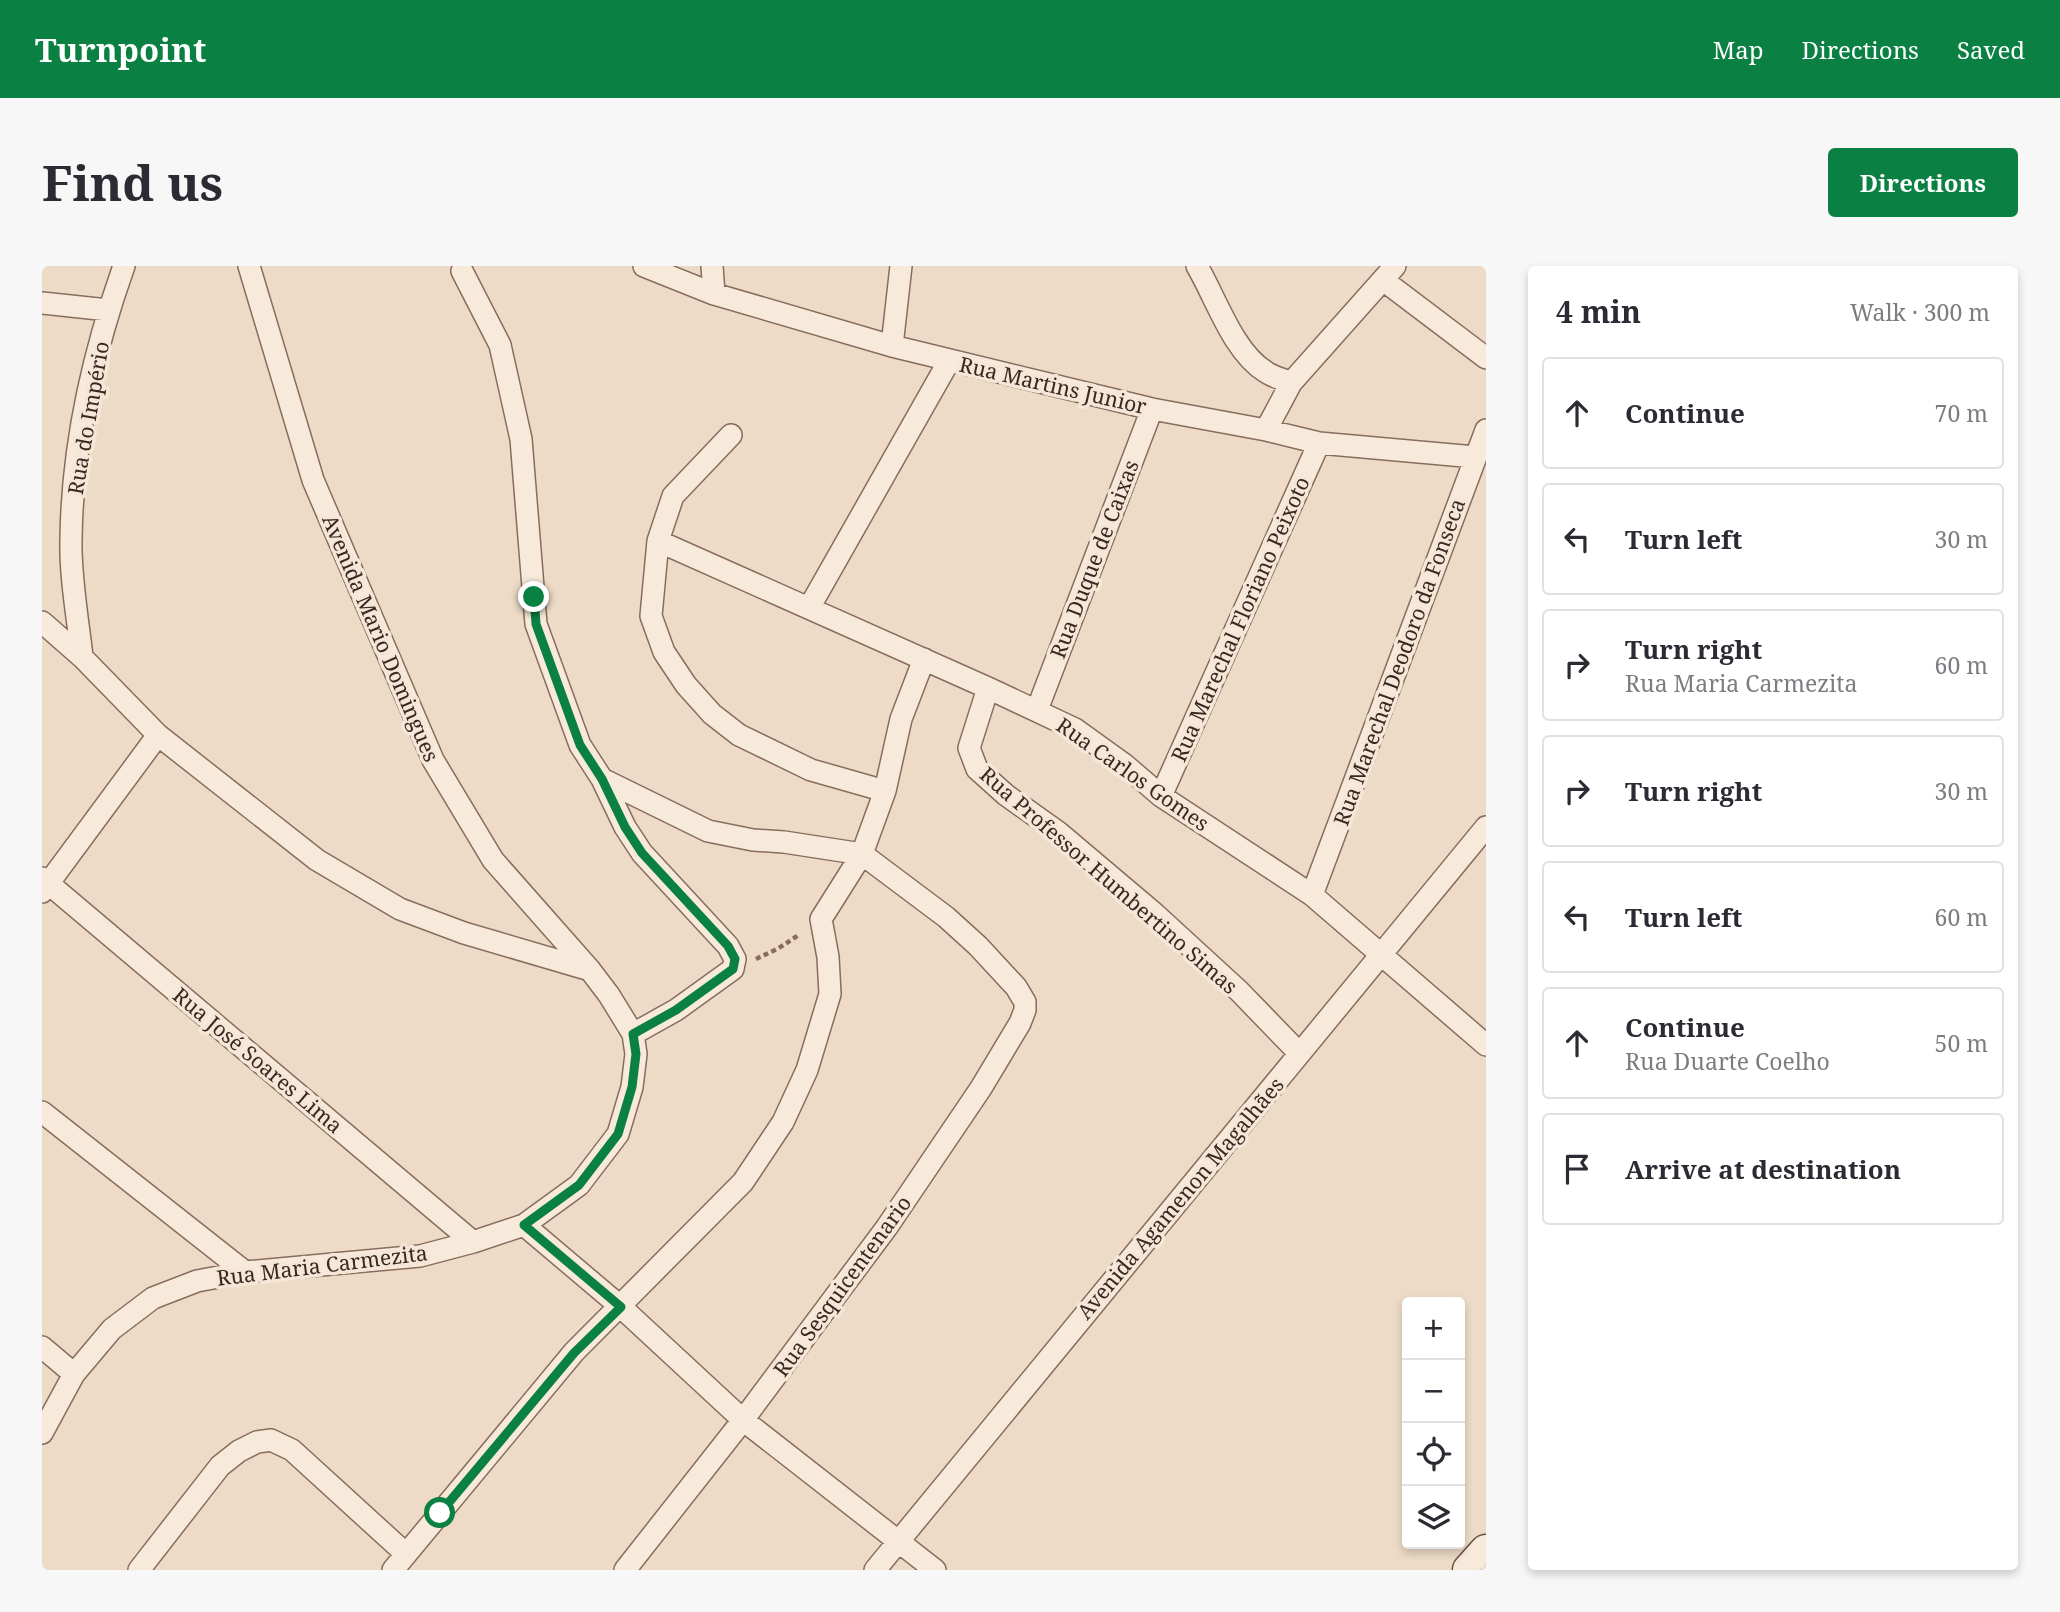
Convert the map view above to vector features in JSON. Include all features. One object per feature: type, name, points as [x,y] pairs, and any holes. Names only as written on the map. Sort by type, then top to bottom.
[{"type":"street","name":"Rua do Império","points":[[82,657],[70,542],[74,475],[94,365],[108,310],[124,266]]},
{"type":"street","name":"Avenida Mario Domingues","points":[[249,266],[313,480],[433,760],[494,860],[590,970]]},
{"type":"street","name":"Rua Martins Junior","points":[[643,266],[714,294],[892,346],[1152,409],[1266,430],[1319,443],[1475,457]]},
{"type":"street","points":[[712,266],[714,294]]},
{"type":"street","points":[[892,346],[901,266]]},
{"type":"street","points":[[1197,266],[1212,290],[1227,324],[1246,353],[1265,372],[1292,383]]},
{"type":"street","points":[[462,271],[500,345],[521,439],[536,624],[580,745],[602,779],[625,827],[642,853],[728,946],[735,959],[733,969],[676,1010],[633,1034]]},
{"type":"street","points":[[1266,430],[1292,383],[1389,273],[1486,358]]},
{"type":"street","points":[[42,303],[108,310]]},
{"type":"street","points":[[810,608],[949,361]]},
{"type":"street","name":"Rua Duque de Caixas","points":[[1037,710],[1152,409]]},
{"type":"street","name":"Rua Marechal Deodoro da Fonseca","points":[[1312,895],[1486,430]]},
{"type":"street","points":[[731,435],[673,496],[658,541],[651,616],[664,652],[686,685],[712,714],[739,734],[811,770],[885,791]]},
{"type":"street","name":"Rua Marechal Floriano Peixoto","points":[[1161,796],[1319,443]]},
{"type":"street","name":"Rua Carlos Gomes","points":[[658,541],[1075,729],[1125,765],[1161,796],[1312,895],[1486,1045]]},
{"type":"street","points":[[42,622],[82,657],[158,735],[317,860],[400,909],[464,933],[590,970]]},
{"type":"street","points":[[139,1570],[220,1466],[239,1451],[271,1440],[292,1450],[399,1562],[574,1353],[743,1182],[783,1122],[807,1070],[830,994],[828,957],[821,919],[862,854],[885,791],[901,719],[924,659]]},
{"type":"street","name":"Rua Professor Humbertino Simas","points":[[988,688],[969,748],[977,769],[1006,795],[1058,832],[1155,914],[1239,991],[1299,1053]]},
{"type":"street","points":[[44,885],[158,735]]},
{"type":"street","points":[[602,779],[708,831],[753,840],[862,854]]},
{"type":"street","name":"Avenida Agamenon Magalhães","points":[[875,1570],[1486,827]]},
{"type":"street","name":"Rua Sesquicentenario","points":[[625,1570],[743,1420],[887,1227],[981,1088],[1025,1010],[1025,1002],[1017,987],[978,946],[946,917],[862,854]]},
{"type":"street","name":"Rua José Soares Lima","points":[[44,885],[473,1242]]},
{"type":"street","name":"Rua Maria Carmezita","points":[[42,1433],[74,1374],[111,1329],[153,1298],[197,1281],[245,1272],[420,1256],[473,1242],[524,1225],[579,1185],[618,1134],[632,1087],[636,1054],[633,1034],[590,970]]},
{"type":"street","points":[[42,1112],[245,1272]]},
{"type":"street","points":[[524,1225],[621,1307],[743,1420],[935,1570]]},
{"type":"street","points":[[42,1347],[74,1374]]},
{"type":"street","points":[[1469,1570],[1486,1551]]},
{"type":"path","points":[[733,969],[779,948],[821,919]]},
{"type":"route","points":[[440,1513],[574,1353],[621,1307],[524,1225],[579,1185],[618,1134],[632,1087],[636,1054],[633,1034],[706,990],[733,969],[735,959],[728,946],[642,853],[625,827],[602,779],[580,745],[536,624],[534,597]]}]
